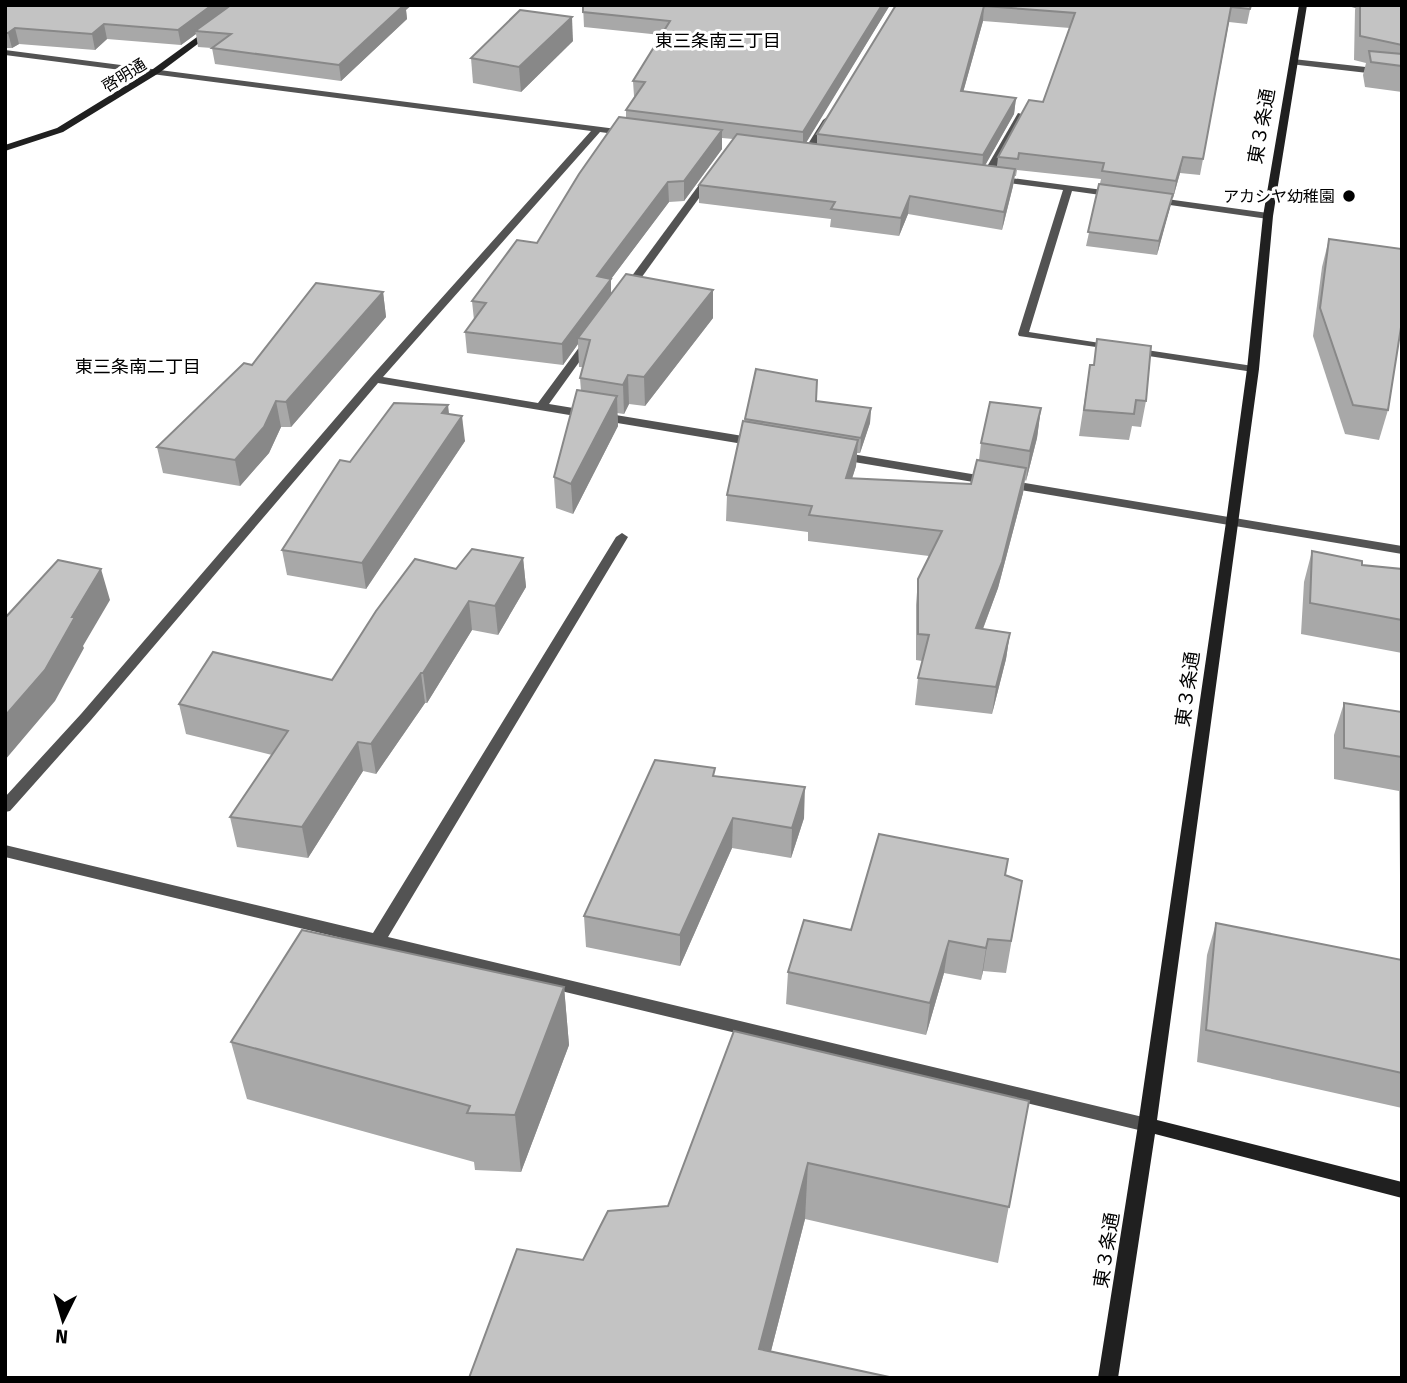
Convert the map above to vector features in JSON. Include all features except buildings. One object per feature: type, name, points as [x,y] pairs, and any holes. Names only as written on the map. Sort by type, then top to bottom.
[{"type":"street","name":"東３条通","points":[[1108,1378],[1147,1125],[1232,522],[1253,369],[1268,216],[1303,5]]},
{"type":"street","points":[[1340,5],[1402,12]]},
{"type":"street","name":"啓明通","points":[[5,148],[60,130],[156,71],[224,22]]},
{"type":"street","points":[[5,52],[638,134]]},
{"type":"street","points":[[1293,62],[1402,74]]},
{"type":"street","points":[[806,155],[834,109]]},
{"type":"street","points":[[986,177],[1021,115]]},
{"type":"street","points":[[5,807],[86,717],[375,379],[598,129]]},
{"type":"street","points":[[794,153],[820,157]]},
{"type":"street","points":[[621,298],[717,167]]},
{"type":"street","points":[[972,176],[1122,195]]},
{"type":"street","points":[[1068,188],[1023,334],[1253,369]]},
{"type":"street","points":[[1135,197],[1268,216]]},
{"type":"street","points":[[541,407],[597,331]]},
{"type":"street","points":[[375,379],[771,445]]},
{"type":"street","points":[[826,454],[1402,550]]},
{"type":"street","points":[[377,941],[622,537]]},
{"type":"street","points":[[5,851],[1147,1125],[1402,1190]]},
{"type":"place","name":"アカシヤ幼稚園","points":[[1349,196]]},
{"type":"district","name":"東三条南三丁目","points":[[718,41]]},
{"type":"district","name":"東三条南二丁目","points":[[138,367]]}]
